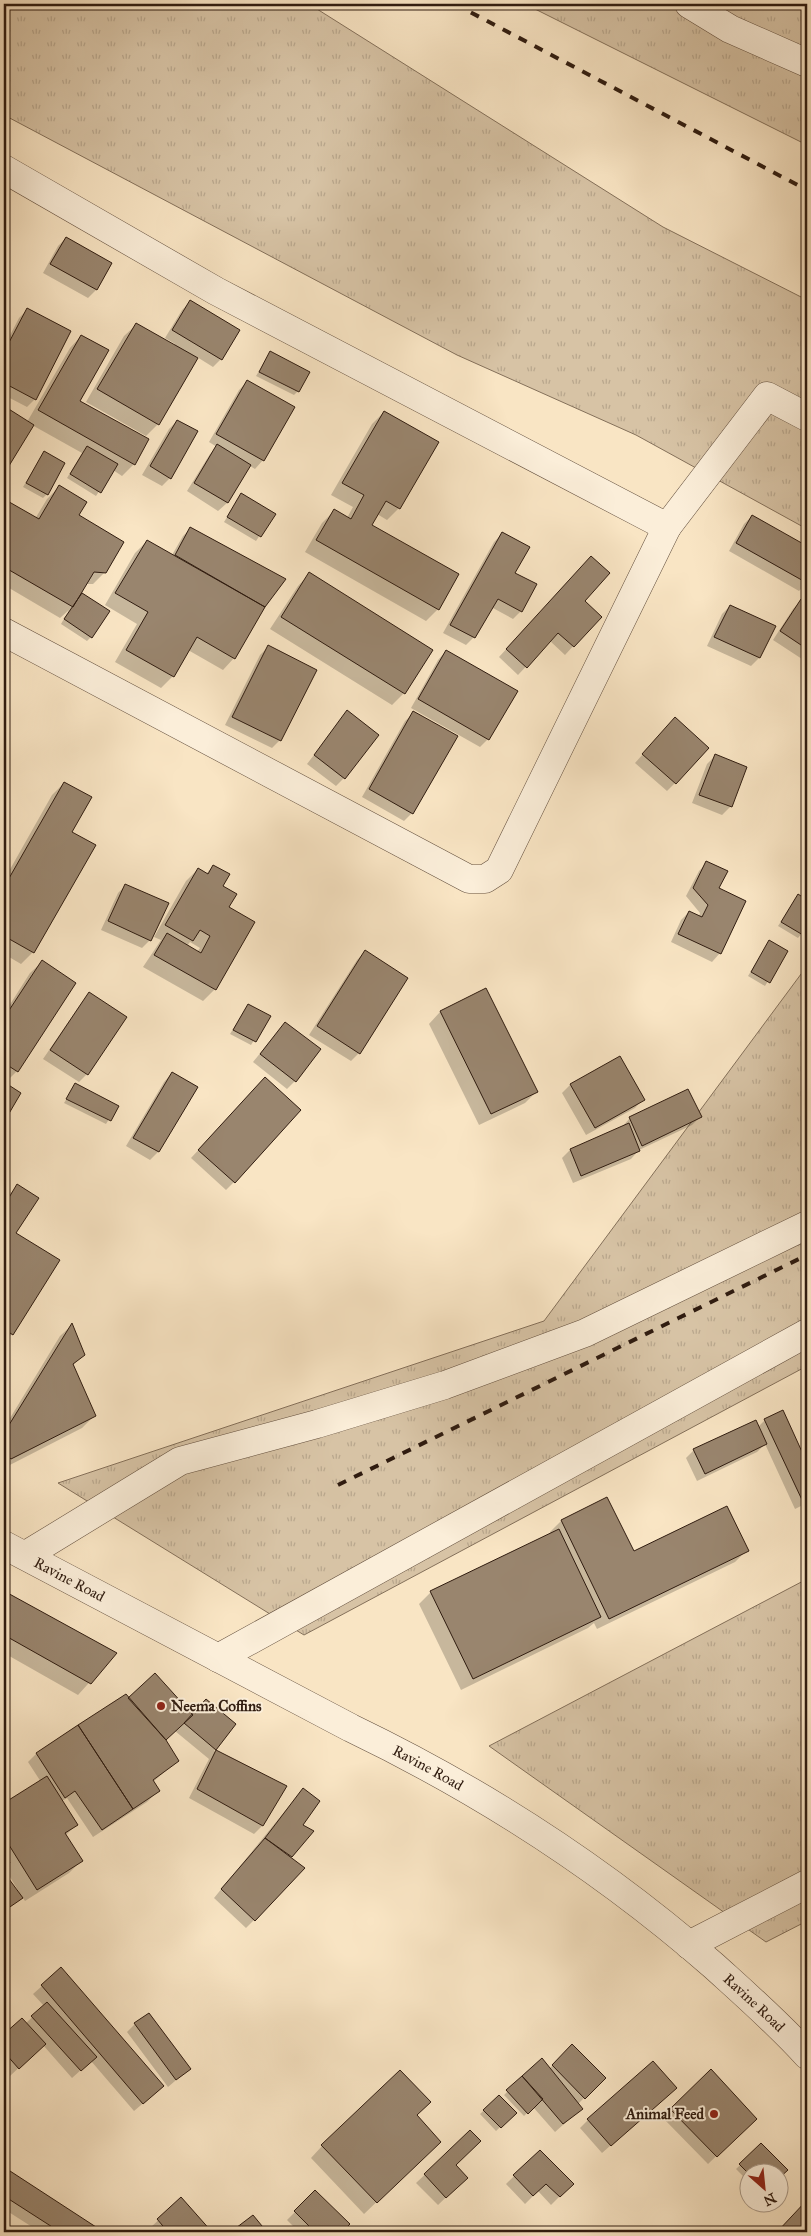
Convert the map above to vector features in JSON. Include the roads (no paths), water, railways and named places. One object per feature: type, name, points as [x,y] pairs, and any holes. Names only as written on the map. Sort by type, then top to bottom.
[{"type":"street","points":[[689,4],[730,29],[807,63]]},
{"type":"street","points":[[4,169],[216,291],[667,527]]},
{"type":"street","points":[[4,632],[469,879],[485,879],[499,870],[667,527],[767,396],[807,417]]},
{"type":"street","points":[[15,1550],[180,1461],[317,1424],[445,1385],[586,1333],[807,1225]]},
{"type":"street","points":[[218,1658],[807,1333]]},
{"type":"street","name":"Ravine Road","points":[[15,1550],[351,1728],[408,1756],[551,1840],[618,1888],[689,1945],[780,2024],[807,2055]]},
{"type":"street","points":[[689,1945],[807,1884]]},
{"type":"railway","points":[[455,4],[807,190]]},
{"type":"railway","points":[[338,1485],[807,1255]]},
{"type":"place","name":"Neema Coffins","points":[[161,1706]]},
{"type":"place","name":"Animal Feed","points":[[714,2114]]}]
